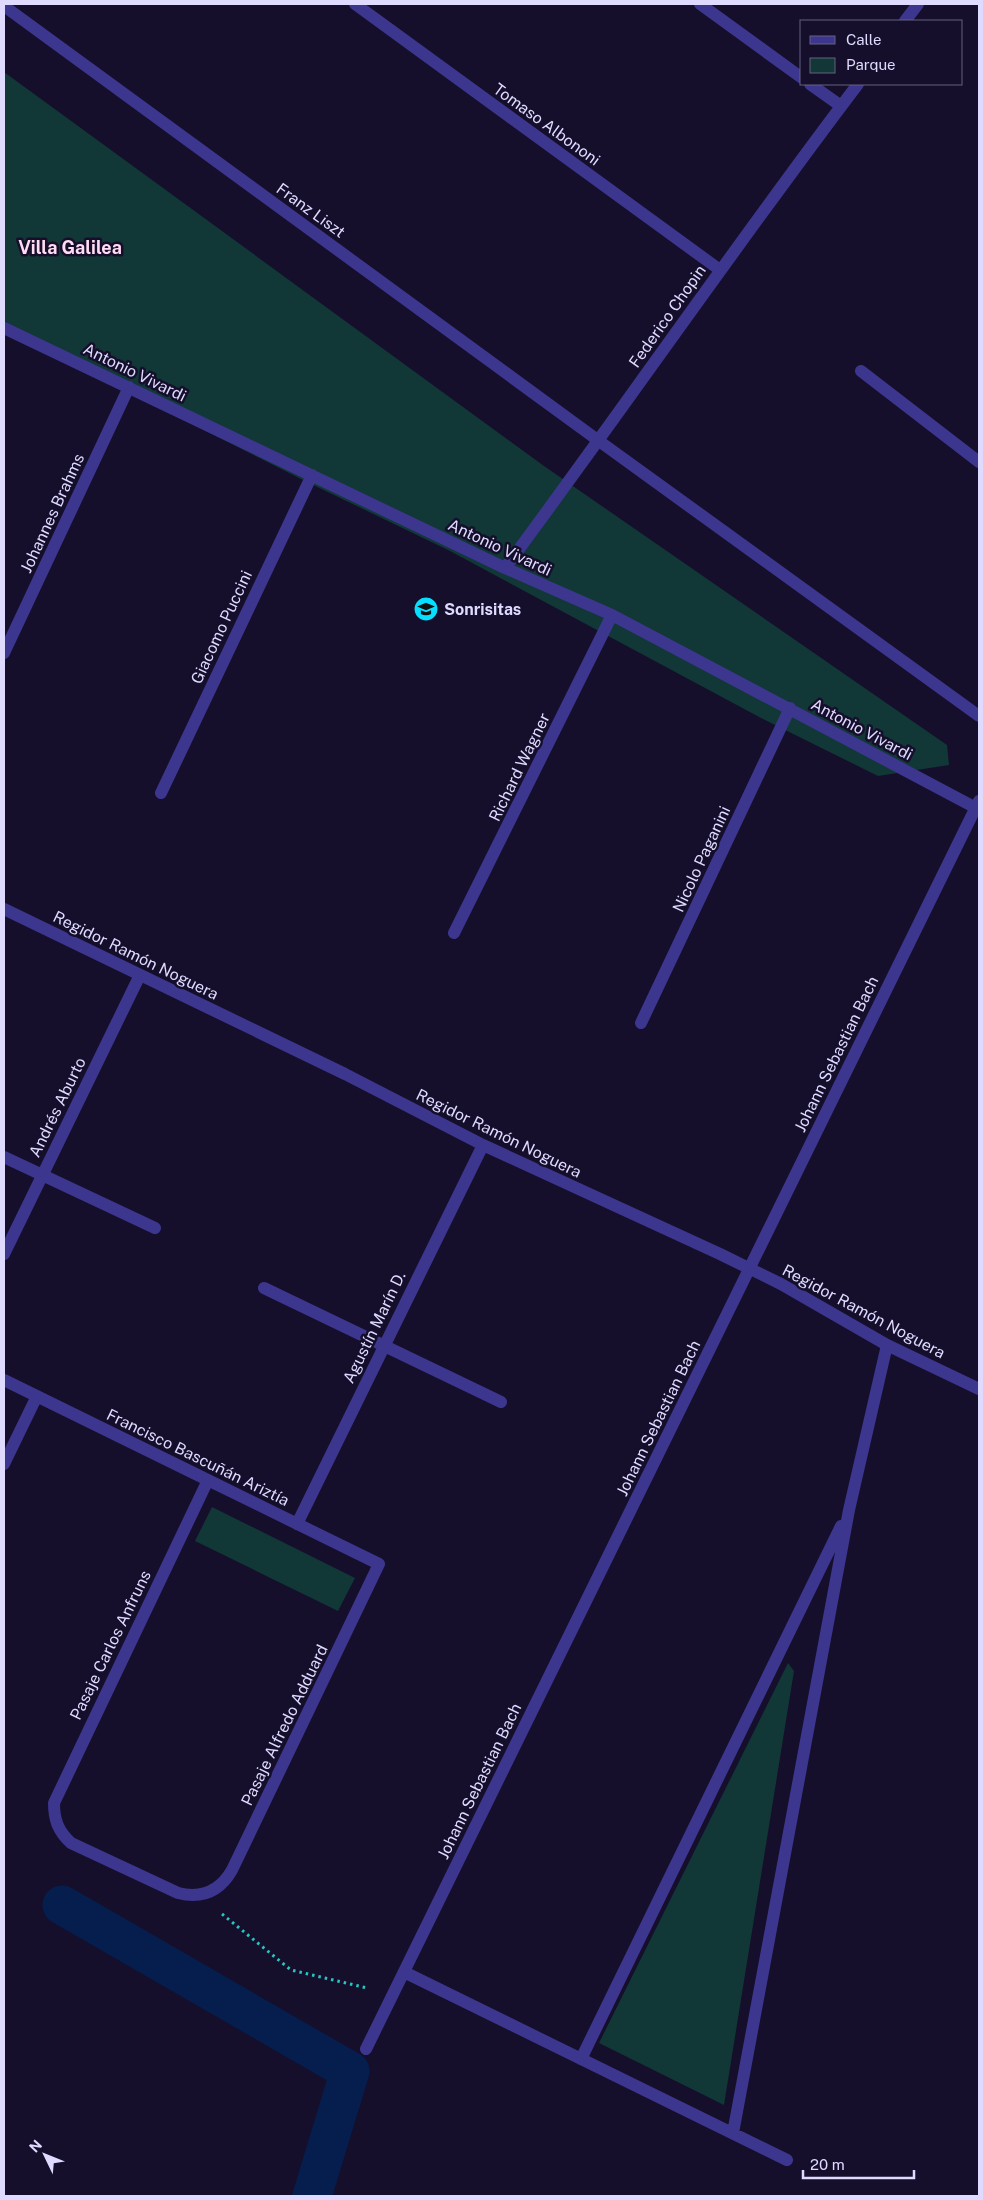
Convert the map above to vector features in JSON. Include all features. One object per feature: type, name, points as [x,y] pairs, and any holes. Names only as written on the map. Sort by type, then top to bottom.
[{"type":"street","name":"Tomaso Albononi","points":[[355,4],[720,270]]},
{"type":"street","points":[[700,4],[800,77]]},
{"type":"street","points":[[906,20],[918,4]]},
{"type":"street","name":"Franz Liszt","points":[[4,6],[979,716]]},
{"type":"street","points":[[811,85],[841,106]]},
{"type":"street","name":"Federico Chopin","points":[[504,568],[599,441],[720,270],[857,85]]},
{"type":"street","name":"Antonio Vivardi","points":[[4,328],[504,568],[612,615],[978,804]]},
{"type":"street","points":[[861,372],[979,462]]},
{"type":"street","name":"Johannes Brahms","points":[[4,652],[129,387]]},
{"type":"street","name":"Giacomo Puccini","points":[[161,793],[312,475]]},
{"type":"street","name":"Richard Wagner","points":[[454,933],[612,615]]},
{"type":"street","name":"Nicolo Paganini","points":[[641,1023],[790,708]]},
{"type":"street","name":"Johann Sebastian Bach","points":[[366,2049],[978,804]]},
{"type":"street","name":"Regidor Ramón Noguera","points":[[4,909],[345,1074],[483,1146],[749,1268],[781,1284],[887,1345],[979,1389]]},
{"type":"street","name":"Andrés Aburto","points":[[4,1254],[140,975]]},
{"type":"street","name":"Agustín Marín D.","points":[[297,1524],[383,1345],[483,1146]]},
{"type":"street","points":[[4,1157],[155,1228]]},
{"type":"street","points":[[264,1288],[501,1402]]},
{"type":"street","points":[[733,2133],[849,1510],[887,1345]]},
{"type":"street","name":"Francisco Bascuñán Ariztía","points":[[4,1380],[379,1564]]},
{"type":"street","points":[[4,1464],[37,1396]]},
{"type":"street","name":"Pasaje Carlos Anfruns","points":[[208,1480],[58,1792],[54,1804],[57,1826],[63,1836],[71,1843],[178,1893],[194,1895],[210,1892]]},
{"type":"street","points":[[581,2059],[849,1510]]},
{"type":"street","name":"Pasaje Alfredo Adduard","points":[[210,1892],[227,1879],[232,1870],[379,1564]]},
{"type":"street","points":[[404,1972],[787,2160]]},
{"type":"path","points":[[210,1892],[220,1913],[291,1970],[393,1994]]},
{"type":"green space","points":[[4,72],[544,466],[947,745],[949,765],[878,776],[761,718],[450,551],[305,481],[4,329]]},
{"type":"green space","points":[[212,1507],[355,1578],[338,1611],[195,1541]]},
{"type":"green space","points":[[788,1663],[794,1671],[724,2105],[599,2043]]},
{"type":"waterway","points":[[62,1905],[350,2071],[312,2196]]},
{"type":"place","name":"Sonrisitas","points":[[426,609]]},
{"type":"district","name":"Villa Galilea","points":[[70,248]]}]
